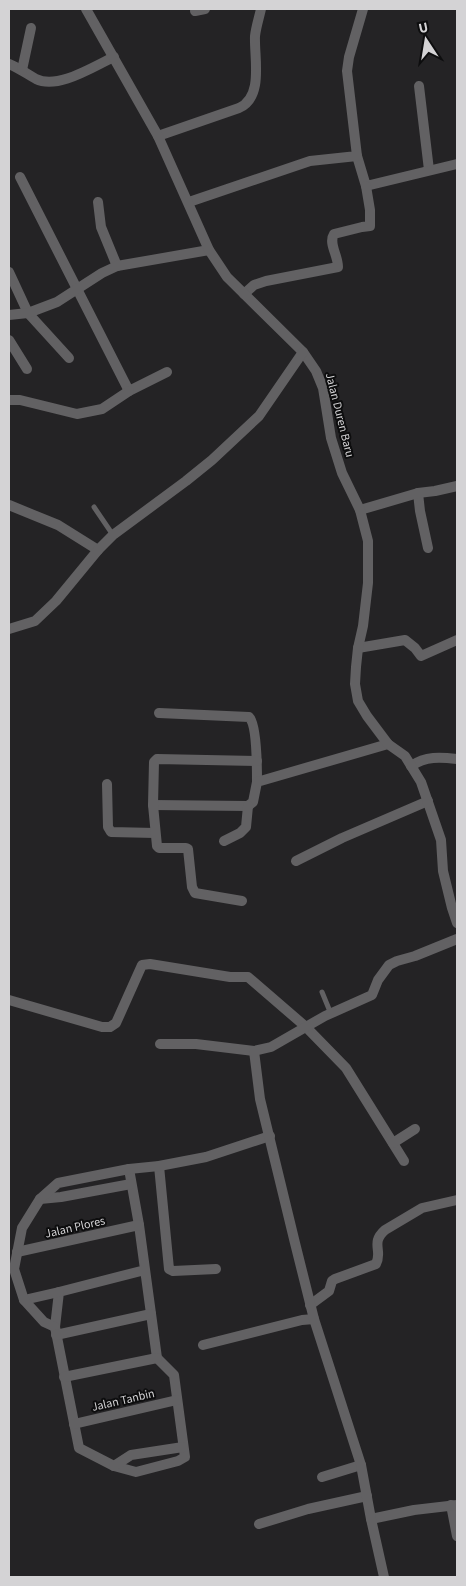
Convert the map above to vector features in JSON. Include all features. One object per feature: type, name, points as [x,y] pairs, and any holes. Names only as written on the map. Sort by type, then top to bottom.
[{"type":"street","name":"Jalan Duren Baru","points":[[86,9],[158,136],[209,250],[227,276],[303,352],[316,371],[323,388],[331,438],[342,473],[360,510],[368,542],[368,583],[354,684],[358,701],[366,716],[388,744],[405,756],[421,782],[441,840],[443,871],[457,923]]},
{"type":"street","points":[[194,11],[205,9]]},
{"type":"street","points":[[158,136],[249,103],[253,96],[256,74],[255,35],[261,9]]},
{"type":"street","points":[[244,294],[254,285],[266,281],[338,266],[338,259],[331,243],[331,238],[334,234],[370,226],[370,210],[366,186],[357,156],[347,71],[349,57],[363,9]]},
{"type":"street","points":[[22,70],[31,28]]},
{"type":"street","points":[[9,64],[37,80],[55,82],[64,80],[114,57]]},
{"type":"street","points":[[419,86],[429,170]]},
{"type":"street","points":[[188,202],[310,161],[357,156]]},
{"type":"street","points":[[366,186],[457,164]]},
{"type":"street","points":[[20,177],[128,391]]},
{"type":"street","points":[[98,202],[101,227],[115,267]]},
{"type":"street","points":[[9,315],[28,313],[56,302],[115,267],[209,250]]},
{"type":"street","points":[[9,272],[28,313],[69,358]]},
{"type":"street","points":[[9,340],[27,369]]},
{"type":"street","points":[[9,629],[35,621],[56,601],[98,550],[113,535],[212,460],[258,416],[303,352]]},
{"type":"street","points":[[9,400],[20,400],[77,414],[102,410],[128,391],[167,372]]},
{"type":"street","points":[[360,510],[418,493],[457,486]]},
{"type":"street","points":[[418,493],[428,548]]},
{"type":"street","points":[[9,505],[58,525],[98,550]]},
{"type":"street","points":[[358,648],[405,640],[415,648],[420,656],[457,640]]},
{"type":"street","points":[[153,805],[248,806],[253,802],[257,782],[253,723],[249,717],[159,712]]},
{"type":"street","points":[[257,782],[388,744]]},
{"type":"street","points":[[242,901],[195,893],[188,850],[186,848],[159,848],[156,844],[153,805],[154,762],[158,758],[257,761]]},
{"type":"street","points":[[412,766],[421,759],[457,759]]},
{"type":"street","points":[[107,784],[108,827],[111,832],[155,833]]},
{"type":"street","points":[[296,861],[342,838],[428,801]]},
{"type":"street","points":[[224,841],[240,833],[246,827],[248,806]]},
{"type":"street","points":[[160,1044],[196,1044],[254,1051],[271,1047],[331,1014],[372,995],[378,980],[388,965],[457,939]]},
{"type":"street","points":[[9,1000],[110,1027],[116,1023],[139,968],[142,965],[147,964],[230,977],[248,977],[306,1027],[346,1068],[404,1161]]},
{"type":"street","points":[[254,1051],[260,1099],[310,1305],[361,1465],[384,1577]]},
{"type":"street","points":[[394,1143],[415,1129]]},
{"type":"street","points":[[150,1314],[55,1331],[44,1322],[24,1300],[14,1269],[22,1228],[40,1199],[58,1183],[129,1169],[160,1166],[206,1157],[270,1136]]},
{"type":"street","points":[[160,1166],[169,1268],[173,1271],[216,1269]]},
{"type":"street","points":[[59,1292],[55,1331],[79,1448],[114,1466],[136,1472],[178,1461],[185,1457],[174,1375],[157,1358],[139,1225],[129,1169]]},
{"type":"street","points":[[40,1199],[61,1198],[132,1184]]},
{"type":"street","points":[[310,1305],[329,1291],[335,1279],[376,1264],[378,1260],[377,1240],[385,1230],[422,1208],[457,1200]]},
{"type":"street","name":"Jalan Plores","points":[[17,1252],[139,1225]]},
{"type":"street","points":[[24,1300],[145,1270]]},
{"type":"street","points":[[202,1345],[302,1320],[314,1319]]},
{"type":"street","points":[[64,1377],[157,1358]]},
{"type":"street","name":"Jalan Tanbin","points":[[74,1424],[177,1400]]},
{"type":"street","points":[[114,1466],[131,1455],[183,1448]]},
{"type":"street","points":[[322,1477],[361,1465]]},
{"type":"street","points":[[259,1524],[308,1508],[367,1496]]},
{"type":"street","points":[[371,1519],[414,1510],[454,1505],[457,1536]]},
{"type":"lane","points":[[94,507],[113,535]]},
{"type":"lane","points":[[322,992],[331,1014]]}]
